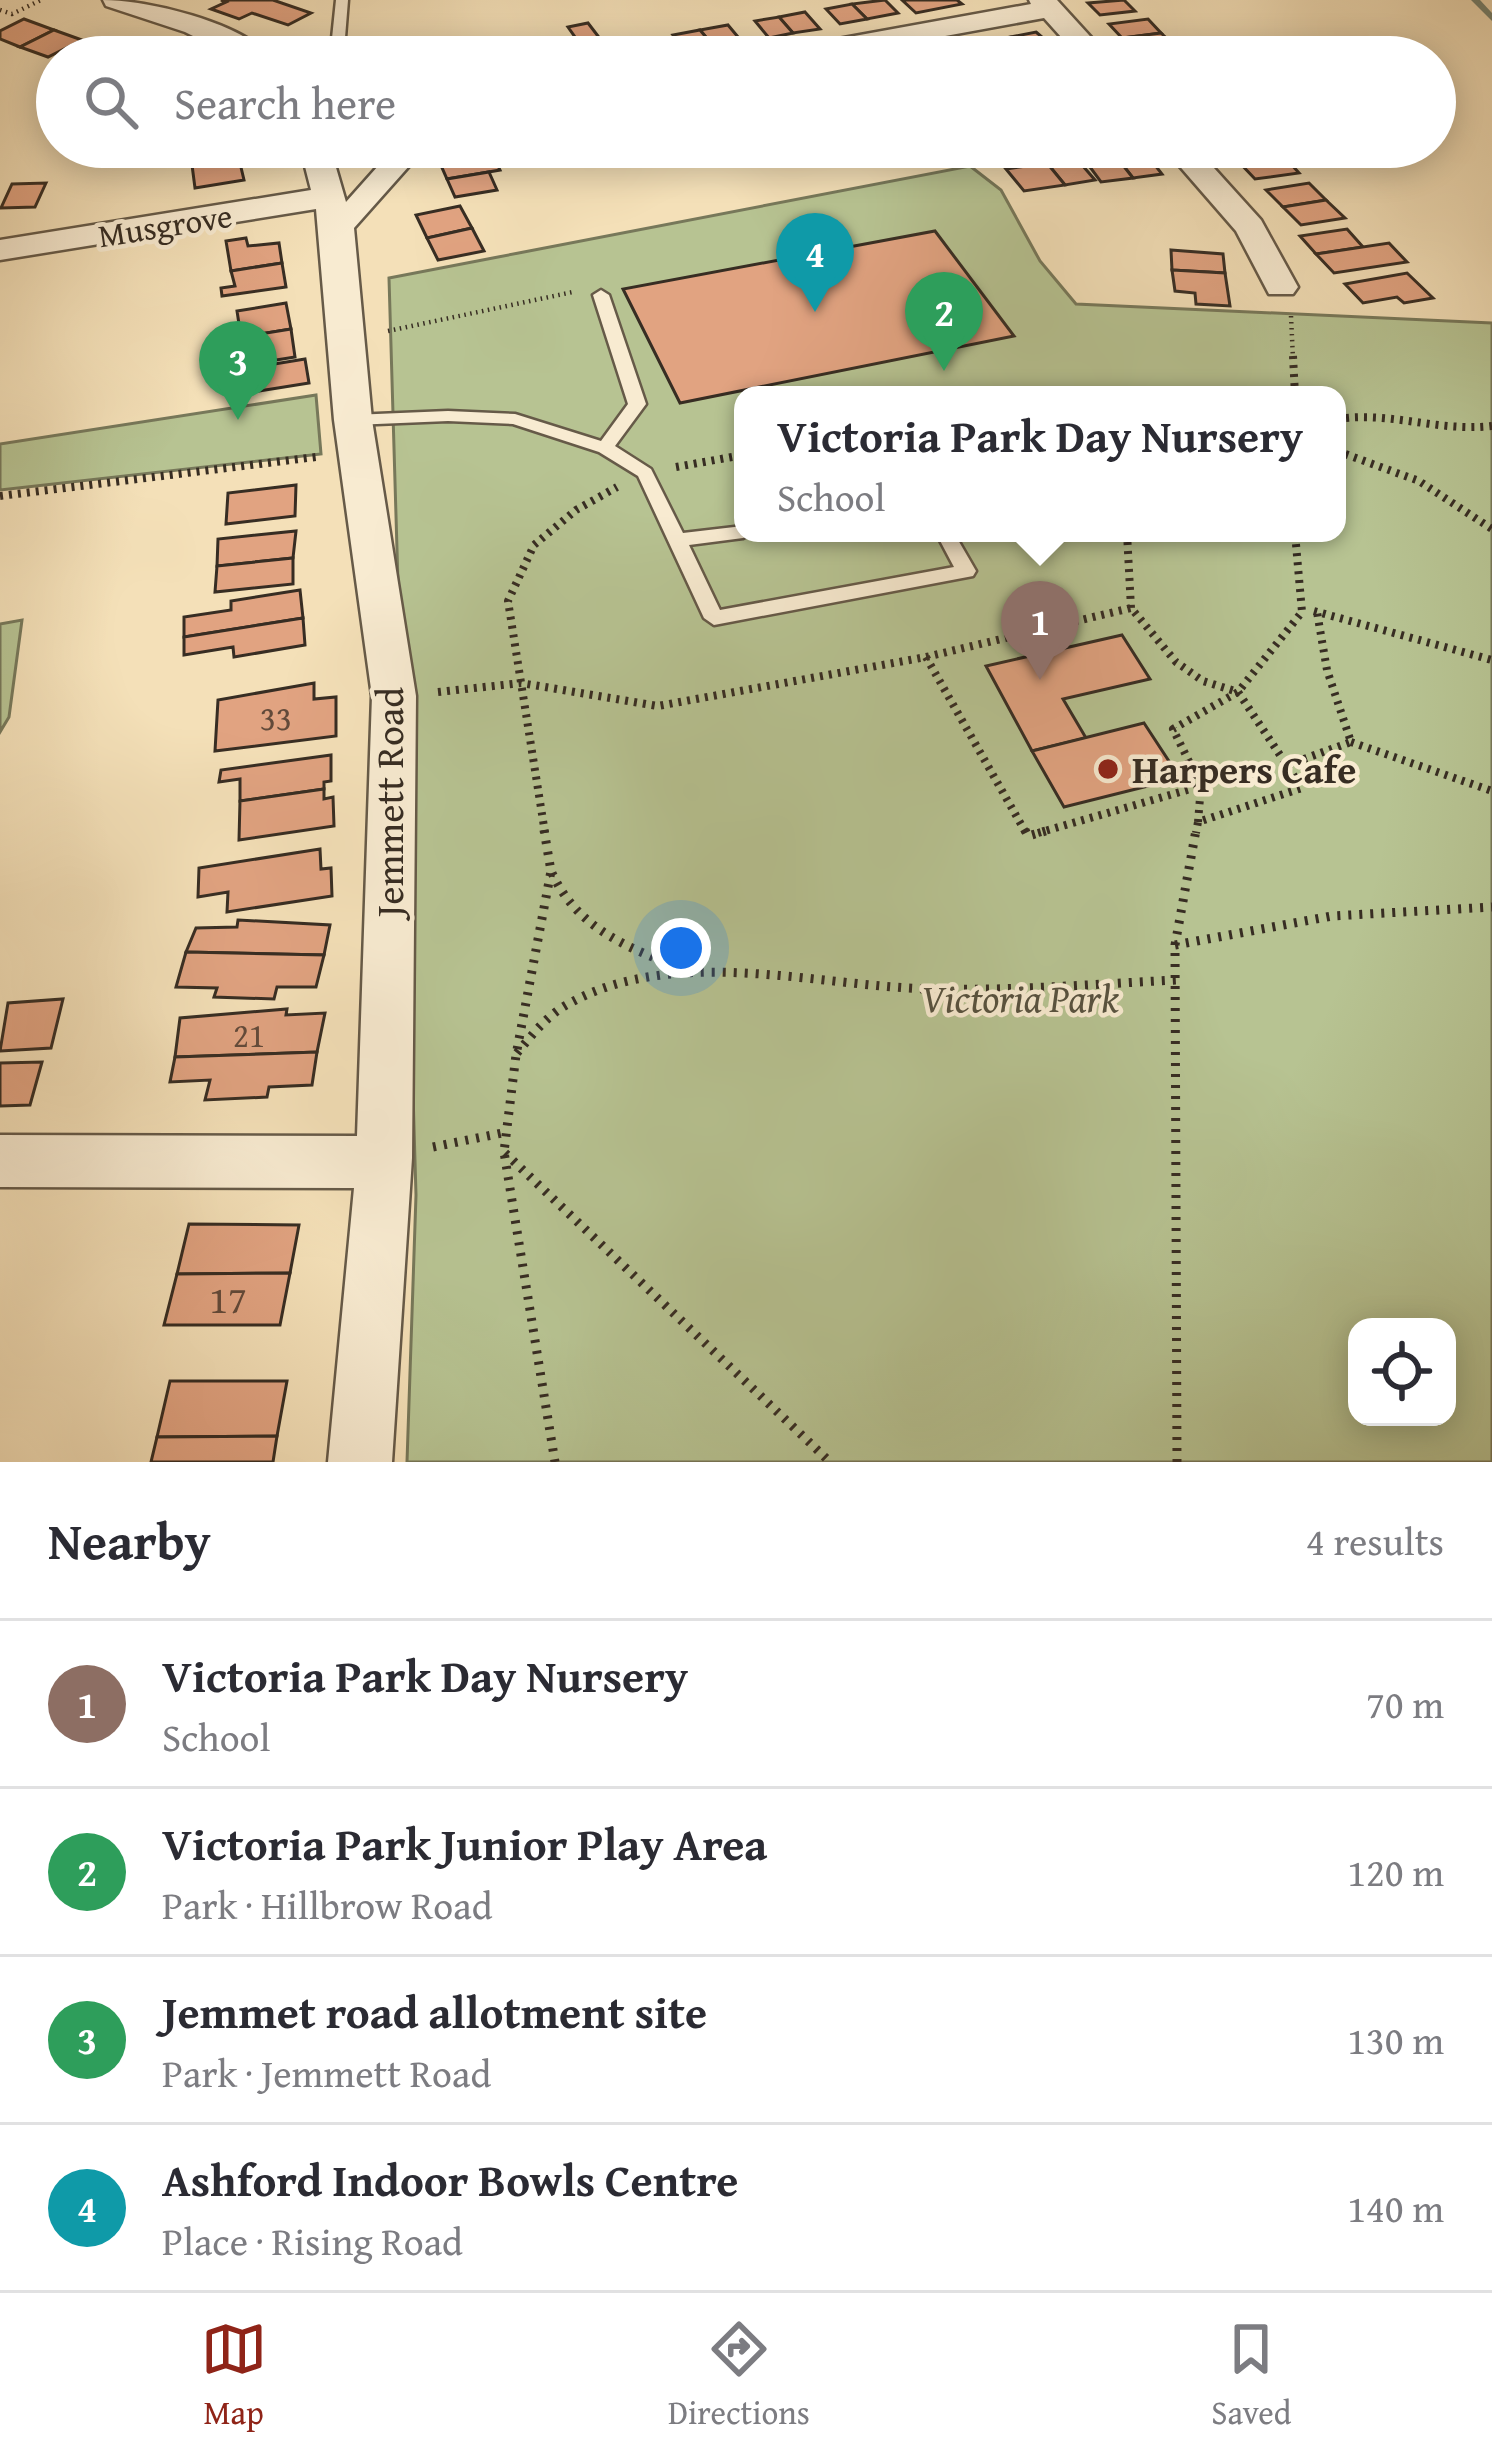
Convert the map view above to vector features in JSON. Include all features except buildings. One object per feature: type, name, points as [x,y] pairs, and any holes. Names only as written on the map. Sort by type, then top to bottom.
[{"type":"street","points":[[116,0],[215,36]]},
{"type":"street","points":[[887,36],[1046,4],[1076,36]]},
{"type":"street","name":"Jemmett Road","points":[[321,168],[333,211],[356,436],[394,696],[383,1158],[360,1462]]},
{"type":"street","points":[[333,211],[354,213],[393,168]]},
{"type":"street","points":[[1197,168],[1250,227],[1281,287]]},
{"type":"street","name":"Musgrove","points":[[0,250],[333,211]]},
{"type":"street","points":[[0,1161],[338,1164],[383,1158]]},
{"type":"lane","points":[[338,36],[342,0]]},
{"type":"lane","points":[[601,295],[637,404],[605,448]]},
{"type":"lane","points":[[356,436],[448,416],[515,419],[605,448],[645,472],[714,618],[967,571],[950,542]]},
{"type":"lane","points":[[680,540],[734,533]]},
{"type":"path","points":[[0,10],[12,14],[41,0]]},
{"type":"path","points":[[1281,287],[1290,308],[1294,386]]},
{"type":"path","points":[[345,340],[589,289],[601,295]]},
{"type":"path","points":[[1346,418],[1370,414],[1454,430],[1492,426]]},
{"type":"path","points":[[0,496],[356,436]]},
{"type":"path","points":[[1346,454],[1396,468],[1436,488],[1492,529]]},
{"type":"path","points":[[693,973],[597,927],[569,906],[551,871],[508,601],[534,545],[576,510],[645,472],[734,457]]},
{"type":"path","points":[[1128,542],[1132,608],[1156,643],[1202,685],[1238,692],[1302,788],[1198,822]]},
{"type":"path","points":[[1177,1462],[1174,945],[1201,786],[1173,729],[1238,692],[1302,608],[1296,542]]},
{"type":"path","points":[[394,696],[520,683],[658,706],[926,657],[1132,608]]},
{"type":"path","points":[[1302,608],[1492,660]]},
{"type":"path","points":[[1317,612],[1328,670],[1351,742]]},
{"type":"path","points":[[926,657],[1028,836],[1201,786]]},
{"type":"path","points":[[1287,765],[1351,742],[1492,791]]},
{"type":"path","points":[[551,871],[516,1054],[504,1152],[555,1462]]},
{"type":"path","points":[[1174,945],[1240,931],[1379,913],[1492,907]]},
{"type":"path","points":[[516,1054],[548,1018],[574,1000],[630,983],[693,973],[932,990],[1176,980]]},
{"type":"path","points":[[383,1158],[507,1132]]},
{"type":"path","points":[[504,1152],[830,1462]]},
{"type":"green space","name":"Victoria Park","points":[[973,168],[1001,190],[1040,261],[1076,304],[1492,323],[1492,1462],[407,1462],[416,1195],[389,278]]},
{"type":"green space","points":[[316,395],[321,454],[0,490],[0,444]]},
{"type":"green space","points":[[22,620],[9,717],[0,732],[0,624]]},
{"type":"waterway","points":[[1475,0],[1492,18]]},
{"type":"place","name":"Ashford Indoor Bowls Centre","points":[[815,312]]},
{"type":"place","name":"Victoria Park Junior Play Area","points":[[944,371]]},
{"type":"place","name":"Jemmet road allotment site","points":[[238,420]]},
{"type":"place","name":"Victoria Park Day Nursery","points":[[1040,680]]},
{"type":"place","name":"Harpers Cafe","points":[[1108,769]]}]
